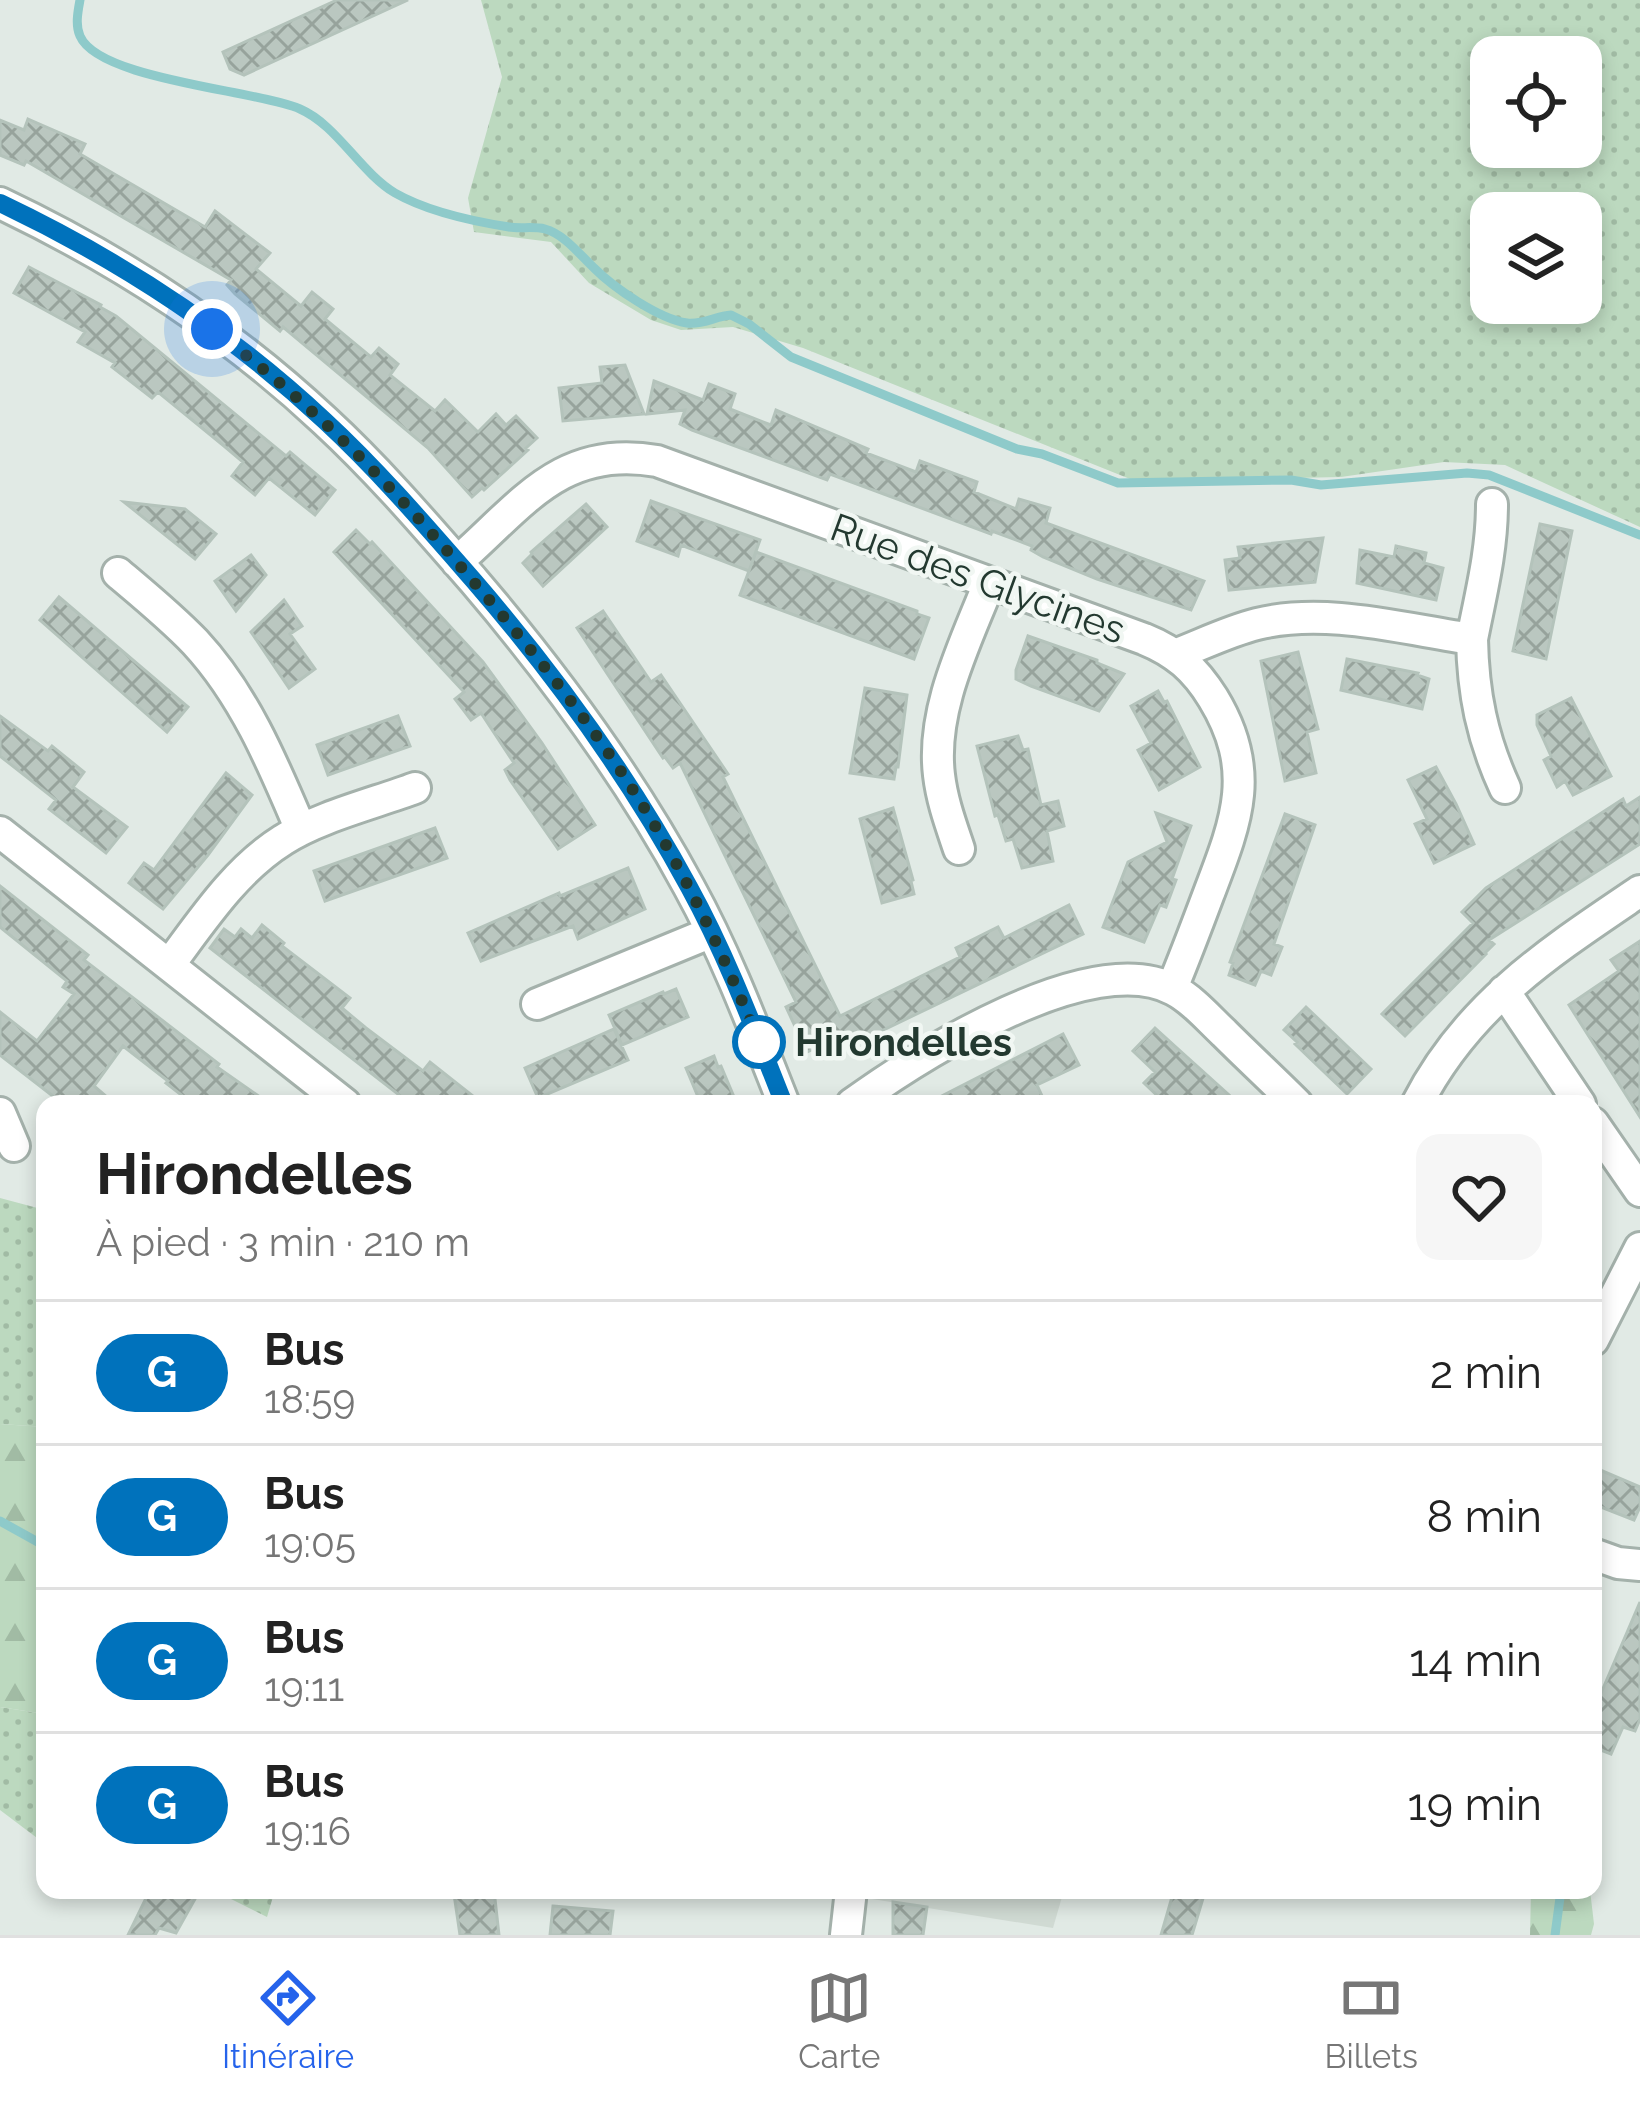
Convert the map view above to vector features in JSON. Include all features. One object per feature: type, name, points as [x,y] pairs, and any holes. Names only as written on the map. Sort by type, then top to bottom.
[{"type":"street","points":[[0,203],[141,279],[255,361],[367,462],[457,562],[617,765],[712,932],[780,1095]]},
{"type":"street","name":"Rue des Glycines","points":[[457,562],[534,490],[556,476],[608,457],[633,457],[657,461],[1177,654],[1197,674],[1222,713],[1238,756],[1240,786],[1232,830],[1172,988]]},
{"type":"street","points":[[1492,504],[1488,567],[1472,639],[1482,730],[1505,788]]},
{"type":"street","points":[[118,573],[198,645],[226,680],[272,762],[301,830]]},
{"type":"street","points":[[958,849],[939,775],[938,746],[953,677],[989,583]]},
{"type":"street","points":[[1177,654],[1257,624],[1288,619],[1326,619],[1472,639]]},
{"type":"street","points":[[169,965],[238,878],[270,850],[301,830],[415,788]]},
{"type":"street","points":[[0,832],[334,1095]]},
{"type":"street","points":[[1422,1095],[1454,1043],[1504,991],[1535,963],[1640,891]]},
{"type":"street","points":[[537,1004],[712,932]]},
{"type":"street","points":[[865,1095],[929,1051],[988,1021],[1044,999],[1102,982],[1127,980],[1172,988],[1289,1095]]},
{"type":"street","points":[[1504,991],[1574,1095]]},
{"type":"street","points":[[0,1114],[14,1146]]},
{"type":"street","points":[[1602,1136],[1640,1192]]},
{"type":"street","points":[[1602,1322],[1640,1248]]},
{"type":"street","points":[[1602,1557],[1640,1565]]},
{"type":"street","points":[[846,1935],[850,1899]]},
{"type":"shaded area","points":[[872,1899],[1061,1899],[1053,1928]]},
{"type":"green space","points":[[481,0],[1640,0],[1640,527],[1505,465],[1444,462],[1341,477],[1135,481],[803,348],[733,327],[681,330],[651,320],[589,283],[551,242],[474,232],[468,198],[502,77]]},
{"type":"green space","points":[[0,1198],[36,1208],[36,1426],[0,1424]]},
{"type":"green space","points":[[0,1424],[36,1426],[36,1713],[0,1707]]},
{"type":"green space","points":[[0,1707],[36,1713],[36,1837],[0,1810]]},
{"type":"green space","points":[[231,1899],[272,1899],[267,1917]]},
{"type":"green space","points":[[1531,1899],[1591,1899],[1591,1935],[1530,1935]]},
{"type":"building","points":[[337,0],[408,0],[244,75],[230,69],[223,52]]},
{"type":"building","points":[[28,119],[85,144],[80,154],[205,227],[215,211],[270,253],[256,269],[301,306],[312,292],[333,309],[325,319],[371,357],[379,348],[398,364],[390,375],[435,411],[445,400],[478,432],[496,414],[506,425],[516,416],[537,438],[472,497],[428,448],[283,327],[280,331],[235,294],[227,285],[231,280],[26,161],[24,165],[0,155],[0,120],[24,130]]},
{"type":"building","points":[[29,267],[101,305],[286,456],[290,452],[335,490],[315,515],[269,478],[255,495],[232,476],[243,462],[224,446],[158,392],[152,398],[112,367],[115,363],[78,342],[85,332],[14,293]]},
{"type":"building","points":[[625,365],[644,414],[563,421],[559,388],[602,383],[600,367]]},
{"type":"building","points":[[654,381],[703,400],[709,384],[735,394],[730,409],[771,425],[776,410],[916,472],[920,461],[977,482],[974,492],[1016,509],[1019,499],[1050,508],[1046,523],[1204,581],[1191,610],[1097,579],[992,531],[830,474],[827,480],[692,430],[680,424],[685,410],[647,414]]},
{"type":"building","points":[[651,501],[760,540],[749,571],[681,545],[678,556],[637,541]]},
{"type":"building","points":[[124,502],[185,509],[216,534],[195,559]]},
{"type":"building","points":[[586,504],[607,527],[543,586],[523,563]]},
{"type":"building","points":[[1540,524],[1572,531],[1546,659],[1513,651]]},
{"type":"building","points":[[356,530],[483,662],[595,825],[558,849],[510,780],[505,770],[514,763],[481,713],[471,720],[455,699],[464,692],[334,552]]},
{"type":"building","points":[[1323,538],[1315,582],[1229,590],[1225,560],[1240,558],[1238,547]]},
{"type":"building","points":[[1396,546],[1426,553],[1424,563],[1443,568],[1436,600],[1357,583],[1360,550],[1394,557]]},
{"type":"building","points":[[756,552],[929,618],[914,659],[740,595]]},
{"type":"building","points":[[251,555],[266,575],[236,611],[215,581]]},
{"type":"building","points":[[59,597],[188,707],[167,732],[40,620]]},
{"type":"building","points":[[284,600],[302,626],[290,634],[315,669],[289,688],[251,632]]},
{"type":"building","points":[[603,611],[651,682],[661,675],[728,774],[723,777],[840,1016],[960,957],[956,948],[998,927],[1004,938],[1069,905],[1083,934],[850,1046],[821,1055],[818,1047],[807,1052],[786,1007],[796,1002],[680,763],[673,768],[663,758],[577,628]]},
{"type":"building","points":[[1028,636],[1124,674],[1099,711],[1016,679]]},
{"type":"building","points":[[1298,652],[1318,729],[1307,732],[1316,773],[1285,781],[1261,661]]},
{"type":"building","points":[[1347,659],[1429,679],[1422,709],[1341,690]]},
{"type":"building","points":[[865,688],[907,695],[894,779],[850,773]]},
{"type":"building","points":[[1158,691],[1200,767],[1159,790],[1138,750],[1151,743],[1131,706]]},
{"type":"building","points":[[1571,698],[1611,776],[1573,795],[1565,781],[1557,787],[1544,760],[1551,756],[1537,725],[1537,715]]},
{"type":"building","points":[[0,716],[48,751],[52,746],[84,772],[73,787],[127,827],[106,853],[49,809],[56,800],[0,756]]},
{"type":"building","points":[[398,716],[410,746],[328,775],[317,745]]},
{"type":"building","points":[[1018,736],[1023,750],[1028,749],[1041,805],[1058,801],[1064,826],[1047,831],[1053,861],[1022,868],[1013,839],[1006,841],[995,816],[977,746]]},
{"type":"building","points":[[1436,767],[1474,844],[1434,863],[1415,824],[1427,819],[1408,780]]},
{"type":"building","points":[[226,773],[252,795],[163,909],[129,883],[144,863],[154,870]]},
{"type":"building","points":[[1640,797],[1640,844],[1489,940],[1494,944],[1486,954],[1405,1036],[1382,1014],[1473,923],[1462,912],[1486,888],[1623,799],[1626,806]]},
{"type":"building","points":[[893,808],[914,894],[882,903],[860,819]]},
{"type":"building","points":[[1156,813],[1191,826],[1166,907],[1160,905],[1144,942],[1103,927],[1128,862],[1167,842]]},
{"type":"building","points":[[1285,814],[1315,825],[1274,944],[1282,947],[1271,975],[1261,971],[1255,985],[1229,975],[1230,962]]},
{"type":"building","points":[[435,828],[447,858],[325,901],[314,871]]},
{"type":"building","points":[[628,868],[645,909],[578,939],[573,926],[481,961],[468,933]]},
{"type":"building","points":[[0,886],[88,955],[84,960],[257,1095],[181,1095],[123,1046],[94,1086],[104,1095],[51,1095],[0,1055],[0,1012],[37,1041],[74,994],[63,987],[67,981],[0,927]]},
{"type":"building","points":[[262,925],[350,998],[342,1008],[366,1028],[423,1071],[430,1062],[472,1095],[399,1095],[210,948],[224,929],[235,937],[241,929],[252,938]]},
{"type":"building","points":[[1640,941],[1640,1117],[1569,1005],[1619,971],[1611,960]]},
{"type":"building","points":[[676,989],[688,1017],[622,1045],[609,1015]]},
{"type":"building","points":[[1306,1007],[1371,1069],[1347,1094],[1284,1030]]},
{"type":"building","points":[[1155,1028],[1229,1095],[1157,1095],[1144,1083],[1155,1072],[1133,1051]]},
{"type":"building","points":[[614,1029],[628,1060],[545,1095],[537,1095],[525,1068]]},
{"type":"building","points":[[1063,1034],[1079,1065],[1037,1085],[1042,1095],[944,1095]]},
{"type":"building","points":[[714,1056],[733,1095],[697,1095],[686,1068]]},
{"type":"building","points":[[1602,1471],[1640,1487],[1634,1520],[1602,1508]]},
{"type":"building","points":[[1640,1602],[1640,1719],[1635,1731],[1623,1727],[1611,1754],[1602,1750],[1602,1691]]},
{"type":"building","points":[[146,1899],[195,1899],[176,1933],[159,1928],[155,1935],[128,1935]]},
{"type":"building","points":[[455,1899],[495,1899],[499,1935],[460,1935]]},
{"type":"building","points":[[1171,1899],[1203,1899],[1192,1935],[1161,1935]]},
{"type":"building","points":[[893,1902],[927,1907],[923,1935],[893,1935]]},
{"type":"building","points":[[553,1906],[613,1911],[610,1935],[550,1935]]},
{"type":"waterway","points":[[80,0],[80,36],[93,51],[116,63],[300,109],[326,126],[382,184],[408,200],[465,219],[552,232],[613,284],[663,316],[693,323],[731,315],[791,357],[1017,449],[1118,483],[1291,480],[1321,485],[1489,475],[1640,535]]},
{"type":"waterway","points":[[0,1521],[36,1541]]},
{"type":"waterway","points":[[1555,1935],[1560,1899]]},
{"type":"bus line","name":"G","points":[[0,203],[141,279],[255,361],[328,423],[457,562],[581,715],[642,805],[712,932],[780,1095]]},
{"type":"place","name":"Hirondelles","points":[[759,1042]]},
{"type":"route","points":[[212,329],[296,394],[367,462],[505,617],[581,715],[617,765],[691,890],[759,1042]]}]
